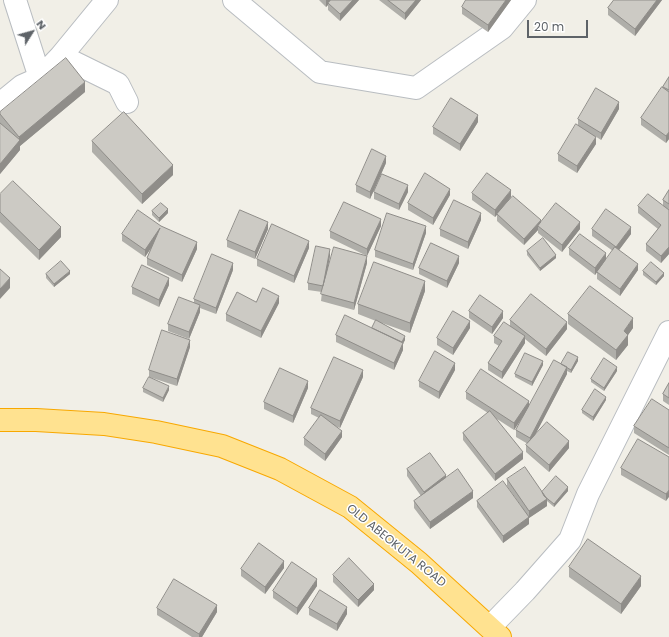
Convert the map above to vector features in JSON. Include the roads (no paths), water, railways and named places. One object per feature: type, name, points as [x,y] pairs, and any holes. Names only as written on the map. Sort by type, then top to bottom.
[{"type":"highway","name":"OLD ABEOKUTA ROAD","points":[[0,420],[36,420],[104,424],[156,432],[222,446],[280,469],[350,507],[419,563],[495,632]]},
{"type":"street","points":[[15,0],[40,78]]},
{"type":"street","points":[[0,104],[22,86],[40,78],[61,56],[107,0]]},
{"type":"street","points":[[234,0],[320,72],[416,88],[502,28],[525,0]]},
{"type":"street","points":[[61,56],[118,84],[127,102]]},
{"type":"street","points":[[495,632],[525,591],[570,540],[588,494],[669,332]]}]
